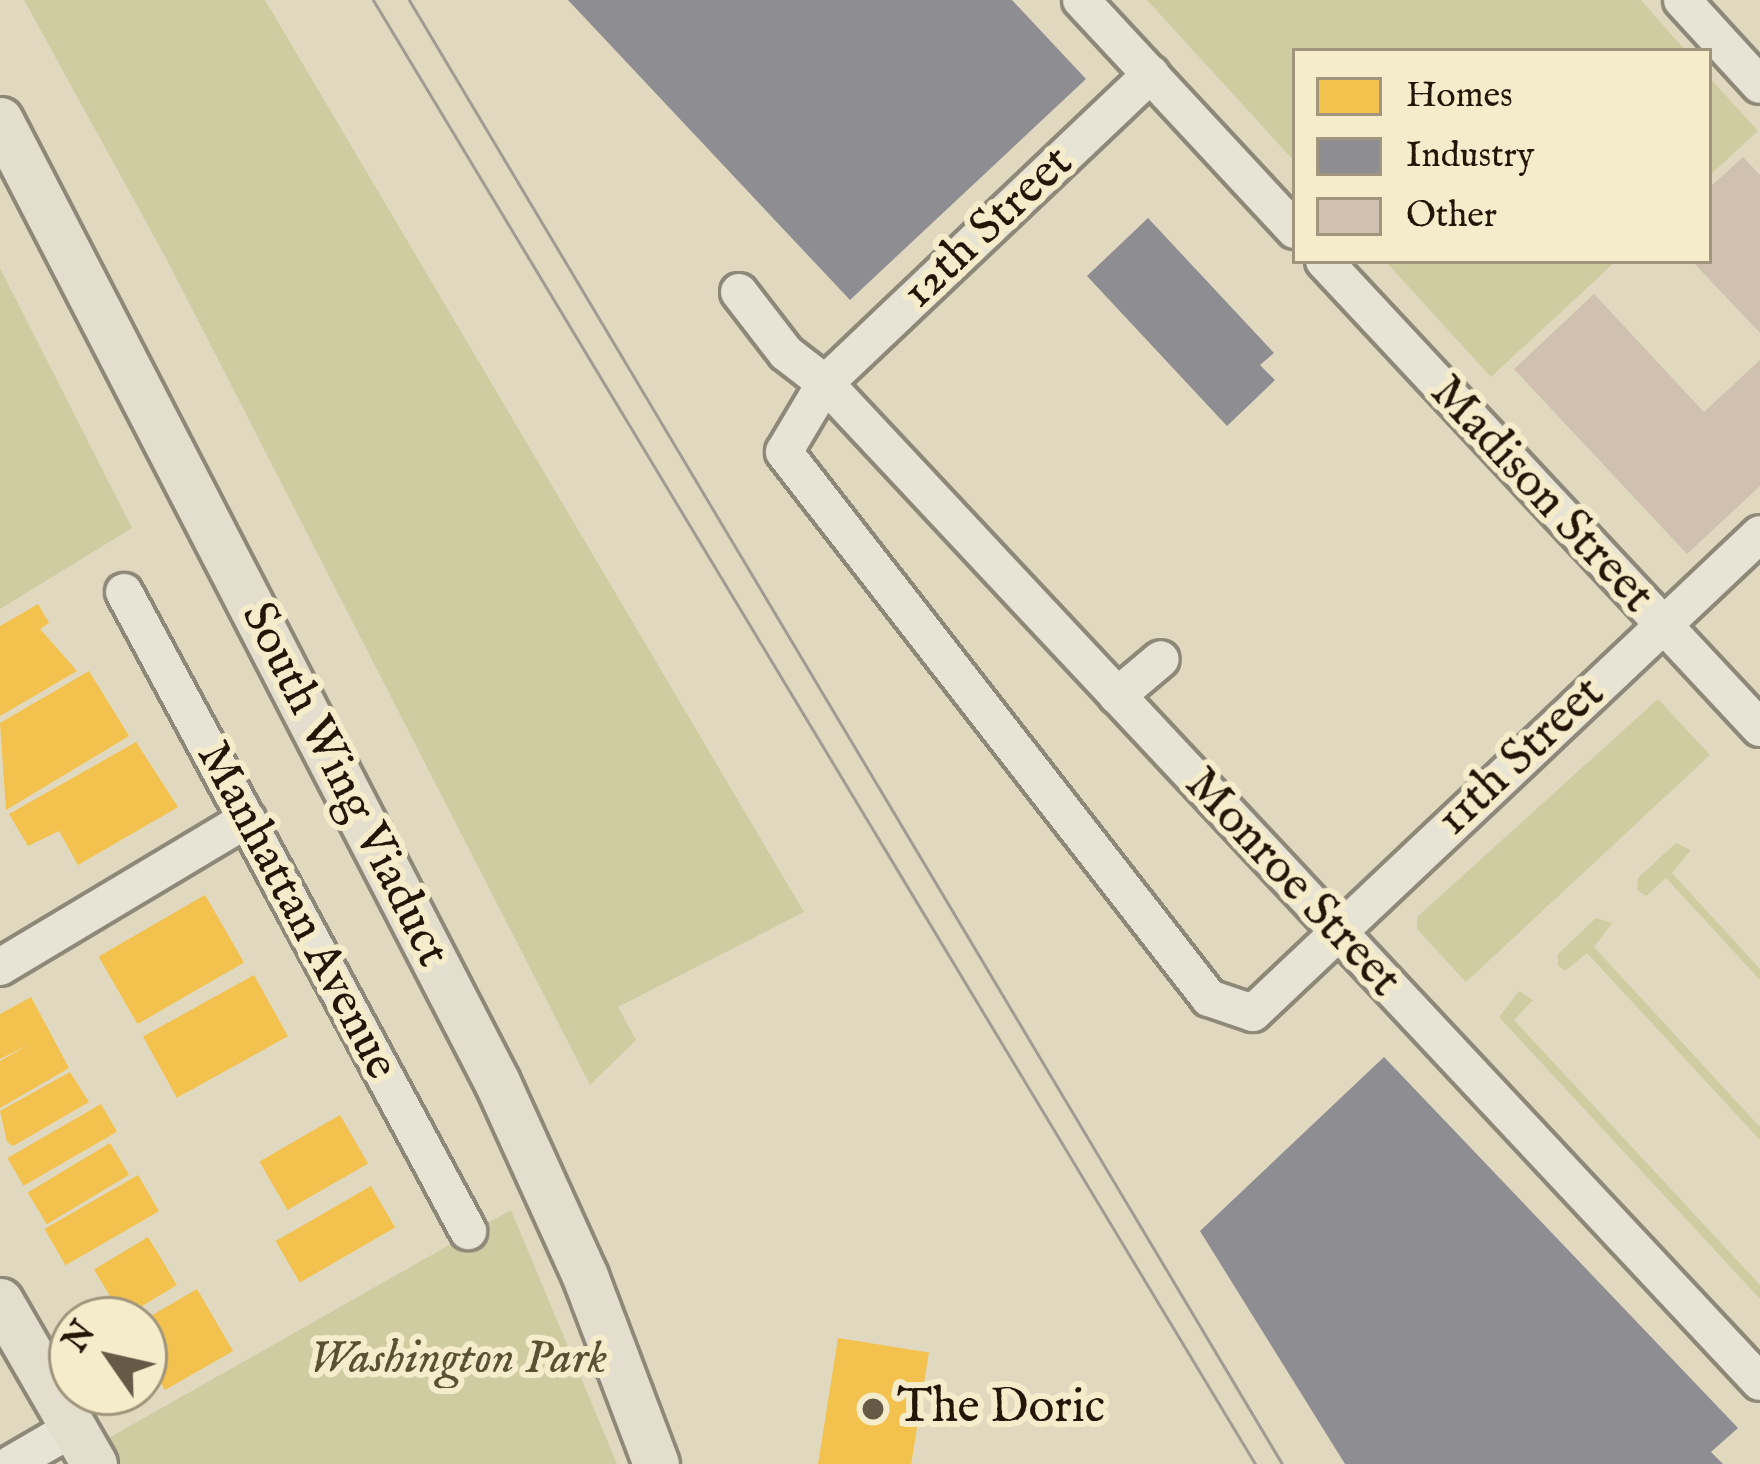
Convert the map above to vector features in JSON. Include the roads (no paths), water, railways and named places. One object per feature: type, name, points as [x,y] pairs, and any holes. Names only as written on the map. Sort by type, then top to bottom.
[{"type":"main road","name":"South Wing Viaduct","points":[[0,120],[497,1082],[656,1464]]},
{"type":"main road","points":[[0,1301],[84,1446]]},
{"type":"street","points":[[1081,0],[1292,227]]},
{"type":"street","points":[[1682,0],[1760,85]]},
{"type":"street","name":"12th Street","points":[[1151,74],[825,382],[784,452],[1209,998],[1253,1013],[1335,930]]},
{"type":"street","name":"Madison Street","points":[[1327,264],[1760,728]]},
{"type":"street","name":"Monroe Street","points":[[740,292],[786,353],[825,382],[1760,1382]]},
{"type":"street","name":"11th Street","points":[[1335,930],[1760,534]]},
{"type":"street","name":"Manhattan Avenue","points":[[124,592],[468,1231]]},
{"type":"street","points":[[1117,696],[1161,659]]},
{"type":"street","points":[[0,967],[247,819]]},
{"type":"street","points":[[11,1464],[84,1446]]},
{"type":"tram line","points":[[373,0],[1255,1464]]},
{"type":"tram line","points":[[409,0],[1282,1464]]},
{"type":"place","name":"The Doric","points":[[873,1409]]},
{"type":"park label","name":"Washington Park","points":[[458,1360]]}]
